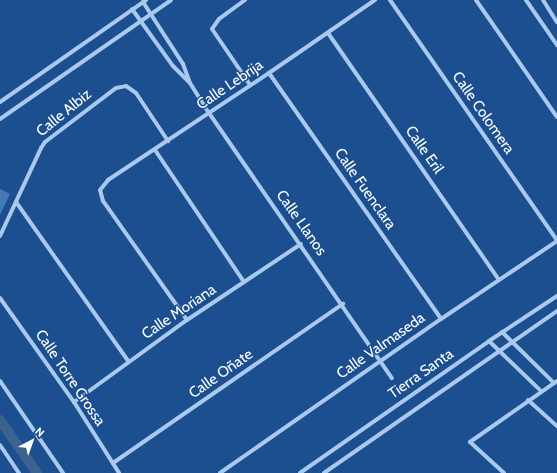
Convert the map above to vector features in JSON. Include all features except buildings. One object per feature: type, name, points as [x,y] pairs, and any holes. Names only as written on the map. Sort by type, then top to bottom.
[{"type":"street","points":[[0,119],[171,0]]},
{"type":"street","points":[[245,0],[219,19],[212,28],[250,86]]},
{"type":"street","name":"Calle Lebrija","points":[[187,320],[103,201],[100,190],[108,180],[168,142],[375,0]]},
{"type":"street","name":"Calle Colomera","points":[[390,0],[557,240]]},
{"type":"street","points":[[476,0],[557,117]]},
{"type":"street","points":[[526,0],[557,45]]},
{"type":"street","points":[[543,0],[557,22]]},
{"type":"street","points":[[0,102],[144,1],[150,14],[183,64],[190,83]]},
{"type":"street","points":[[132,10],[173,66],[190,83]]},
{"type":"street","name":"Calle Eril","points":[[328,33],[499,280]]},
{"type":"street","name":"Calle Fuenclara","points":[[269,73],[441,319]]},
{"type":"street","name":"Calle Llanos","points":[[190,83],[209,113],[343,304],[392,378]]},
{"type":"street","name":"Calle Albiz","points":[[0,236],[45,142],[116,88],[126,86],[136,93],[168,142]]},
{"type":"street","points":[[155,150],[244,282]]},
{"type":"street","points":[[16,202],[128,361]]},
{"type":"street","name":"Calle Valmaseda","points":[[220,473],[557,240]]},
{"type":"street","name":"Calle Moriana","points":[[74,402],[128,361],[300,244]]},
{"type":"street","name":"Tierra Santa","points":[[300,473],[502,332],[557,296]]},
{"type":"street","name":"Calle Torre Grossa","points":[[0,298],[74,402],[119,473]]},
{"type":"street","name":"Calle Oñate","points":[[113,463],[343,304]]},
{"type":"street","name":"Tierra Santa","points":[[324,473],[557,311]]},
{"type":"street","points":[[502,332],[511,343],[555,382],[470,442],[504,473]]},
{"type":"street","points":[[489,341],[542,391]]},
{"type":"street","points":[[0,382],[63,473]]},
{"type":"street","points":[[528,400],[557,426]]},
{"type":"street","points":[[1,448],[19,473]]},
{"type":"waterway","points":[[0,420],[37,473]]}]
